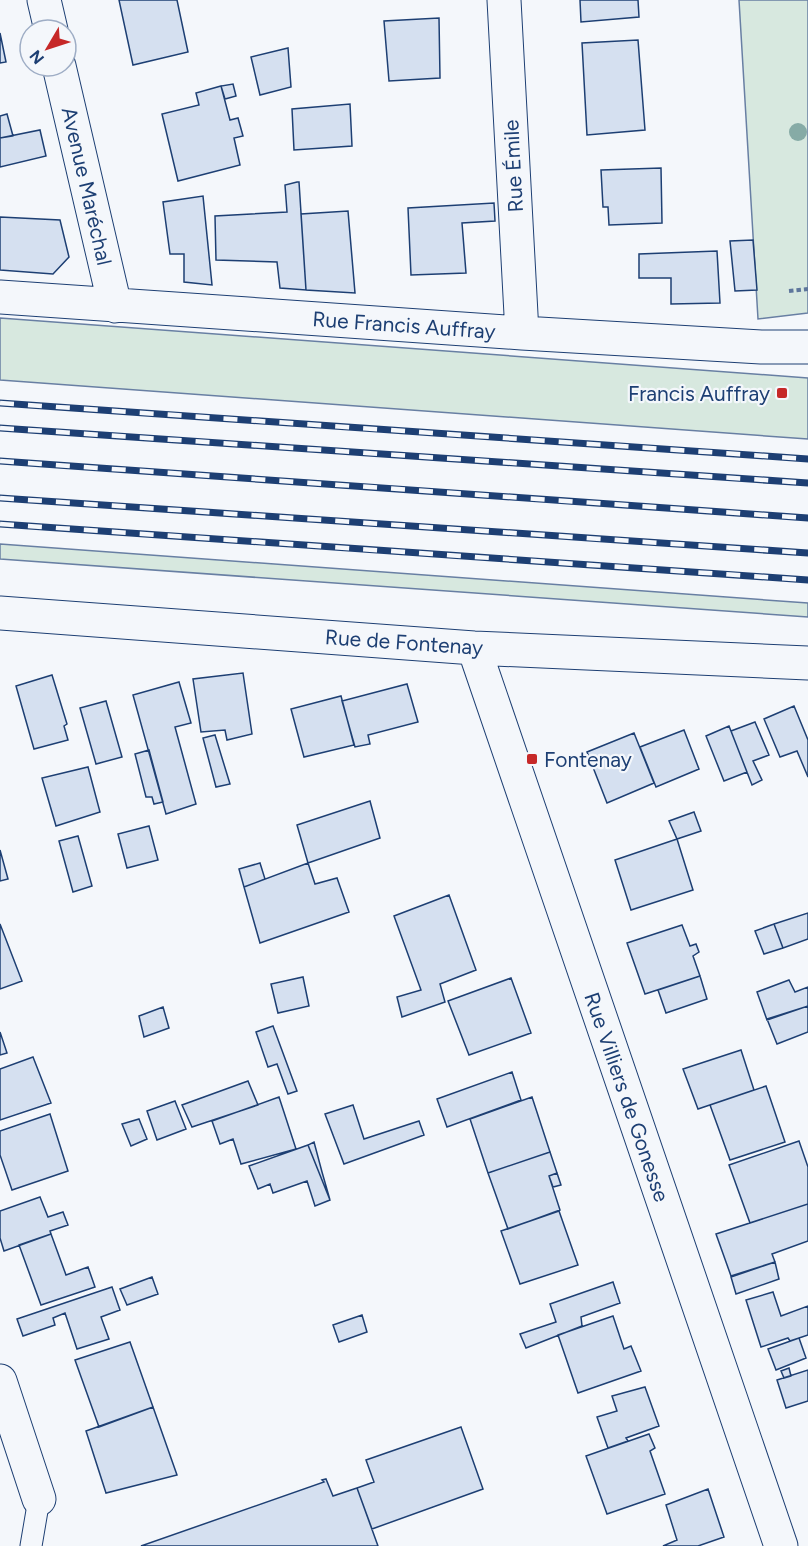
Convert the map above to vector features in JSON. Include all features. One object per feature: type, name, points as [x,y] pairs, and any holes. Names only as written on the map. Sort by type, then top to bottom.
[{"type":"street","points":[[44,0],[48,18]]},
{"type":"street","name":"Rue Émile","points":[[504,0],[522,333]]},
{"type":"street","name":"Avenue Maréchal","points":[[62,78],[116,306]]},
{"type":"street","name":"Rue Francis Auffray","points":[[0,297],[761,348],[808,347]]},
{"type":"street","name":"Rue de Fontenay","points":[[0,613],[474,648],[808,663]]},
{"type":"street","name":"Rue Villiers de Gonesse","points":[[474,648],[781,1546]]},
{"type":"street","points":[[0,1381],[39,1499]]},
{"type":"lane","points":[[31,1546],[39,1499]]},
{"type":"path","points":[[789,291],[808,289]]},
{"type":"shaded area","points":[[739,0],[808,0],[808,313],[758,319]]},
{"type":"shaded area","points":[[0,318],[808,378],[808,439],[0,380]]},
{"type":"shaded area","points":[[0,544],[808,603],[808,617],[0,559]]},
{"type":"building","points":[[119,0],[177,0],[188,52],[133,65]]},
{"type":"building","points":[[580,0],[638,0],[639,17],[581,22]]},
{"type":"building","points":[[439,18],[440,78],[389,81],[384,21]]},
{"type":"building","points":[[0,33],[6,62],[0,63]]},
{"type":"building","points":[[638,40],[645,130],[587,135],[582,43]]},
{"type":"building","points":[[288,48],[291,87],[260,95],[251,57]]},
{"type":"building","points":[[233,84],[236,96],[225,99],[221,86]]},
{"type":"building","points":[[221,86],[230,120],[238,118],[243,136],[234,138],[240,165],[178,181],[162,114],[199,105],[196,93]]},
{"type":"building","points":[[350,104],[352,146],[294,150],[292,109]]},
{"type":"building","points":[[7,114],[13,136],[0,138],[0,116]]},
{"type":"building","points":[[40,130],[46,156],[0,167],[0,138]]},
{"type":"building","points":[[661,168],[662,223],[609,225],[608,207],[603,207],[601,170]]},
{"type":"building","points":[[299,182],[306,290],[280,288],[277,262],[216,260],[215,216],[287,212],[285,185]]},
{"type":"building","points":[[203,196],[212,285],[184,282],[184,254],[170,254],[163,202]]},
{"type":"building","points":[[494,203],[495,221],[462,223],[466,273],[411,275],[408,208]]},
{"type":"building","points":[[348,211],[355,293],[306,290],[301,214]]},
{"type":"building","points":[[0,217],[60,220],[69,257],[53,274],[0,270]]},
{"type":"building","points":[[753,240],[757,290],[735,291],[730,241]]},
{"type":"building","points":[[717,251],[720,303],[671,304],[671,278],[639,278],[639,254]]},
{"type":"building","points":[[243,673],[252,734],[227,740],[225,730],[201,732],[193,679]]},
{"type":"building","points":[[52,675],[67,724],[64,726],[68,740],[34,749],[16,686]]},
{"type":"building","points":[[179,682],[191,723],[175,727],[196,804],[166,814],[133,695]]},
{"type":"building","points":[[407,684],[418,722],[368,735],[370,744],[355,747],[342,701]]},
{"type":"building","points":[[341,696],[354,745],[304,757],[291,709]]},
{"type":"building","points":[[106,701],[122,757],[96,764],[80,708]]},
{"type":"building","points":[[794,706],[808,740],[808,777],[797,751],[780,757],[764,719]]},
{"type":"building","points":[[755,722],[769,755],[753,761],[762,780],[752,785],[731,731]]},
{"type":"building","points":[[729,726],[747,772],[724,781],[706,736]]},
{"type":"building","points":[[684,730],[699,769],[656,787],[640,747]]},
{"type":"building","points":[[634,733],[654,783],[607,803],[587,752]]},
{"type":"building","points":[[215,735],[230,784],[216,787],[203,738]]},
{"type":"building","points":[[149,750],[163,802],[154,804],[152,797],[146,797],[135,754]]},
{"type":"building","points":[[88,767],[100,812],[56,826],[42,778]]},
{"type":"building","points":[[370,801],[380,838],[308,863],[297,825]]},
{"type":"building","points":[[694,812],[701,831],[677,839],[669,821]]},
{"type":"building","points":[[149,826],[158,860],[127,868],[118,834]]},
{"type":"building","points":[[78,836],[92,886],[73,892],[59,841]]},
{"type":"building","points":[[677,839],[693,890],[631,910],[615,860]]},
{"type":"building","points":[[0,850],[8,879],[0,881]]},
{"type":"building","points":[[260,863],[265,879],[244,887],[239,869]]},
{"type":"building","points":[[308,863],[315,884],[337,878],[349,912],[260,943],[244,887]]},
{"type":"building","points":[[449,895],[476,970],[440,984],[445,1002],[402,1017],[397,997],[421,990],[394,916]]},
{"type":"building","points":[[808,913],[808,939],[783,948],[774,924]]},
{"type":"building","points":[[0,924],[22,981],[0,989]]},
{"type":"building","points":[[774,924],[783,948],[764,954],[755,931]]},
{"type":"building","points":[[682,925],[690,946],[696,944],[699,952],[693,956],[700,976],[645,994],[627,943]]},
{"type":"building","points":[[700,976],[707,999],[666,1013],[658,990]]},
{"type":"building","points":[[303,977],[309,1006],[278,1013],[271,984]]},
{"type":"building","points":[[511,978],[531,1033],[469,1055],[448,1001]]},
{"type":"building","points":[[789,980],[795,992],[808,987],[808,1006],[767,1020],[757,992]]},
{"type":"building","points":[[808,1006],[808,1032],[777,1044],[767,1019]]},
{"type":"building","points":[[163,1007],[169,1028],[144,1037],[139,1016]]},
{"type":"building","points":[[273,1026],[297,1091],[288,1094],[277,1064],[268,1067],[256,1032]]},
{"type":"building","points":[[0,1032],[7,1053],[0,1055]]},
{"type":"building","points":[[741,1050],[754,1090],[698,1109],[683,1069]]},
{"type":"building","points":[[33,1057],[51,1103],[0,1120],[0,1069]]},
{"type":"building","points":[[512,1072],[521,1100],[447,1127],[437,1099]]},
{"type":"building","points":[[248,1081],[258,1105],[192,1127],[182,1105]]},
{"type":"building","points":[[766,1086],[785,1142],[730,1160],[710,1105]]},
{"type":"building","points":[[279,1097],[296,1149],[241,1164],[233,1139],[220,1144],[212,1121]]},
{"type":"building","points":[[532,1097],[550,1152],[488,1173],[470,1119]]},
{"type":"building","points":[[175,1101],[186,1129],[157,1140],[147,1111]]},
{"type":"building","points":[[353,1105],[364,1139],[419,1121],[424,1135],[344,1164],[325,1114]]},
{"type":"building","points":[[50,1114],[68,1171],[12,1190],[0,1155],[0,1131]]},
{"type":"building","points":[[139,1119],[147,1139],[131,1146],[122,1124]]},
{"type":"building","points":[[799,1141],[808,1167],[808,1204],[750,1223],[729,1165]]},
{"type":"building","points":[[314,1142],[322,1172],[330,1200],[308,1145]]},
{"type":"building","points":[[308,1145],[330,1200],[315,1206],[307,1181],[273,1193],[270,1184],[258,1189],[249,1166]]},
{"type":"building","points":[[550,1152],[557,1173],[549,1176],[560,1210],[508,1229],[488,1173]]},
{"type":"building","points":[[557,1173],[561,1185],[553,1187],[549,1176]]},
{"type":"building","points":[[40,1197],[48,1217],[63,1212],[68,1225],[50,1231],[51,1234],[4,1251],[0,1238],[0,1211]]},
{"type":"building","points":[[808,1204],[808,1241],[772,1254],[775,1262],[731,1276],[716,1234]]},
{"type":"building","points":[[559,1211],[578,1265],[520,1284],[501,1231]]},
{"type":"building","points":[[51,1234],[66,1275],[88,1267],[95,1287],[41,1305],[19,1245]]},
{"type":"building","points":[[775,1262],[779,1279],[736,1294],[731,1277]]},
{"type":"building","points":[[152,1277],[158,1294],[127,1305],[120,1289]]},
{"type":"building","points":[[613,1282],[620,1303],[581,1317],[582,1326],[526,1348],[520,1334],[556,1322],[550,1304]]},
{"type":"building","points":[[112,1287],[120,1310],[101,1317],[109,1339],[77,1349],[65,1313],[53,1318],[55,1325],[23,1336],[17,1319]]},
{"type":"building","points":[[773,1292],[781,1316],[808,1306],[808,1335],[790,1341],[788,1338],[761,1347],[746,1300]]},
{"type":"building","points":[[362,1315],[367,1332],[339,1342],[333,1325]]},
{"type":"building","points":[[613,1316],[624,1349],[631,1346],[641,1371],[578,1393],[558,1335]]},
{"type":"building","points":[[799,1338],[806,1358],[776,1370],[768,1349]]},
{"type":"building","points":[[130,1342],[153,1407],[99,1427],[75,1360]]},
{"type":"building","points":[[789,1368],[791,1376],[784,1378],[781,1371]]},
{"type":"building","points":[[808,1370],[808,1401],[786,1408],[777,1380]]},
{"type":"building","points":[[645,1387],[659,1426],[626,1438],[628,1441],[608,1448],[597,1417],[617,1411],[612,1396]]},
{"type":"building","points":[[153,1407],[177,1475],[106,1493],[86,1431]]},
{"type":"building","points":[[461,1427],[483,1489],[372,1529],[357,1488],[374,1482],[366,1460]]},
{"type":"building","points":[[649,1434],[655,1448],[650,1451],[665,1494],[607,1514],[586,1456]]},
{"type":"building","points":[[326,1479],[333,1496],[357,1488],[378,1546],[141,1546],[324,1482],[322,1480]]},
{"type":"building","points":[[708,1489],[724,1537],[698,1546],[663,1546],[677,1540],[666,1505]]},
{"type":"railway","points":[[0,403],[808,459]]},
{"type":"railway","points":[[0,428],[808,483]]},
{"type":"railway","points":[[0,461],[808,518]]},
{"type":"railway","points":[[0,498],[808,553]]},
{"type":"railway","points":[[0,524],[808,580]]},
{"type":"place","name":"Francis Auffray","points":[[782,393]]},
{"type":"place","name":"Fontenay","points":[[532,759]]}]
